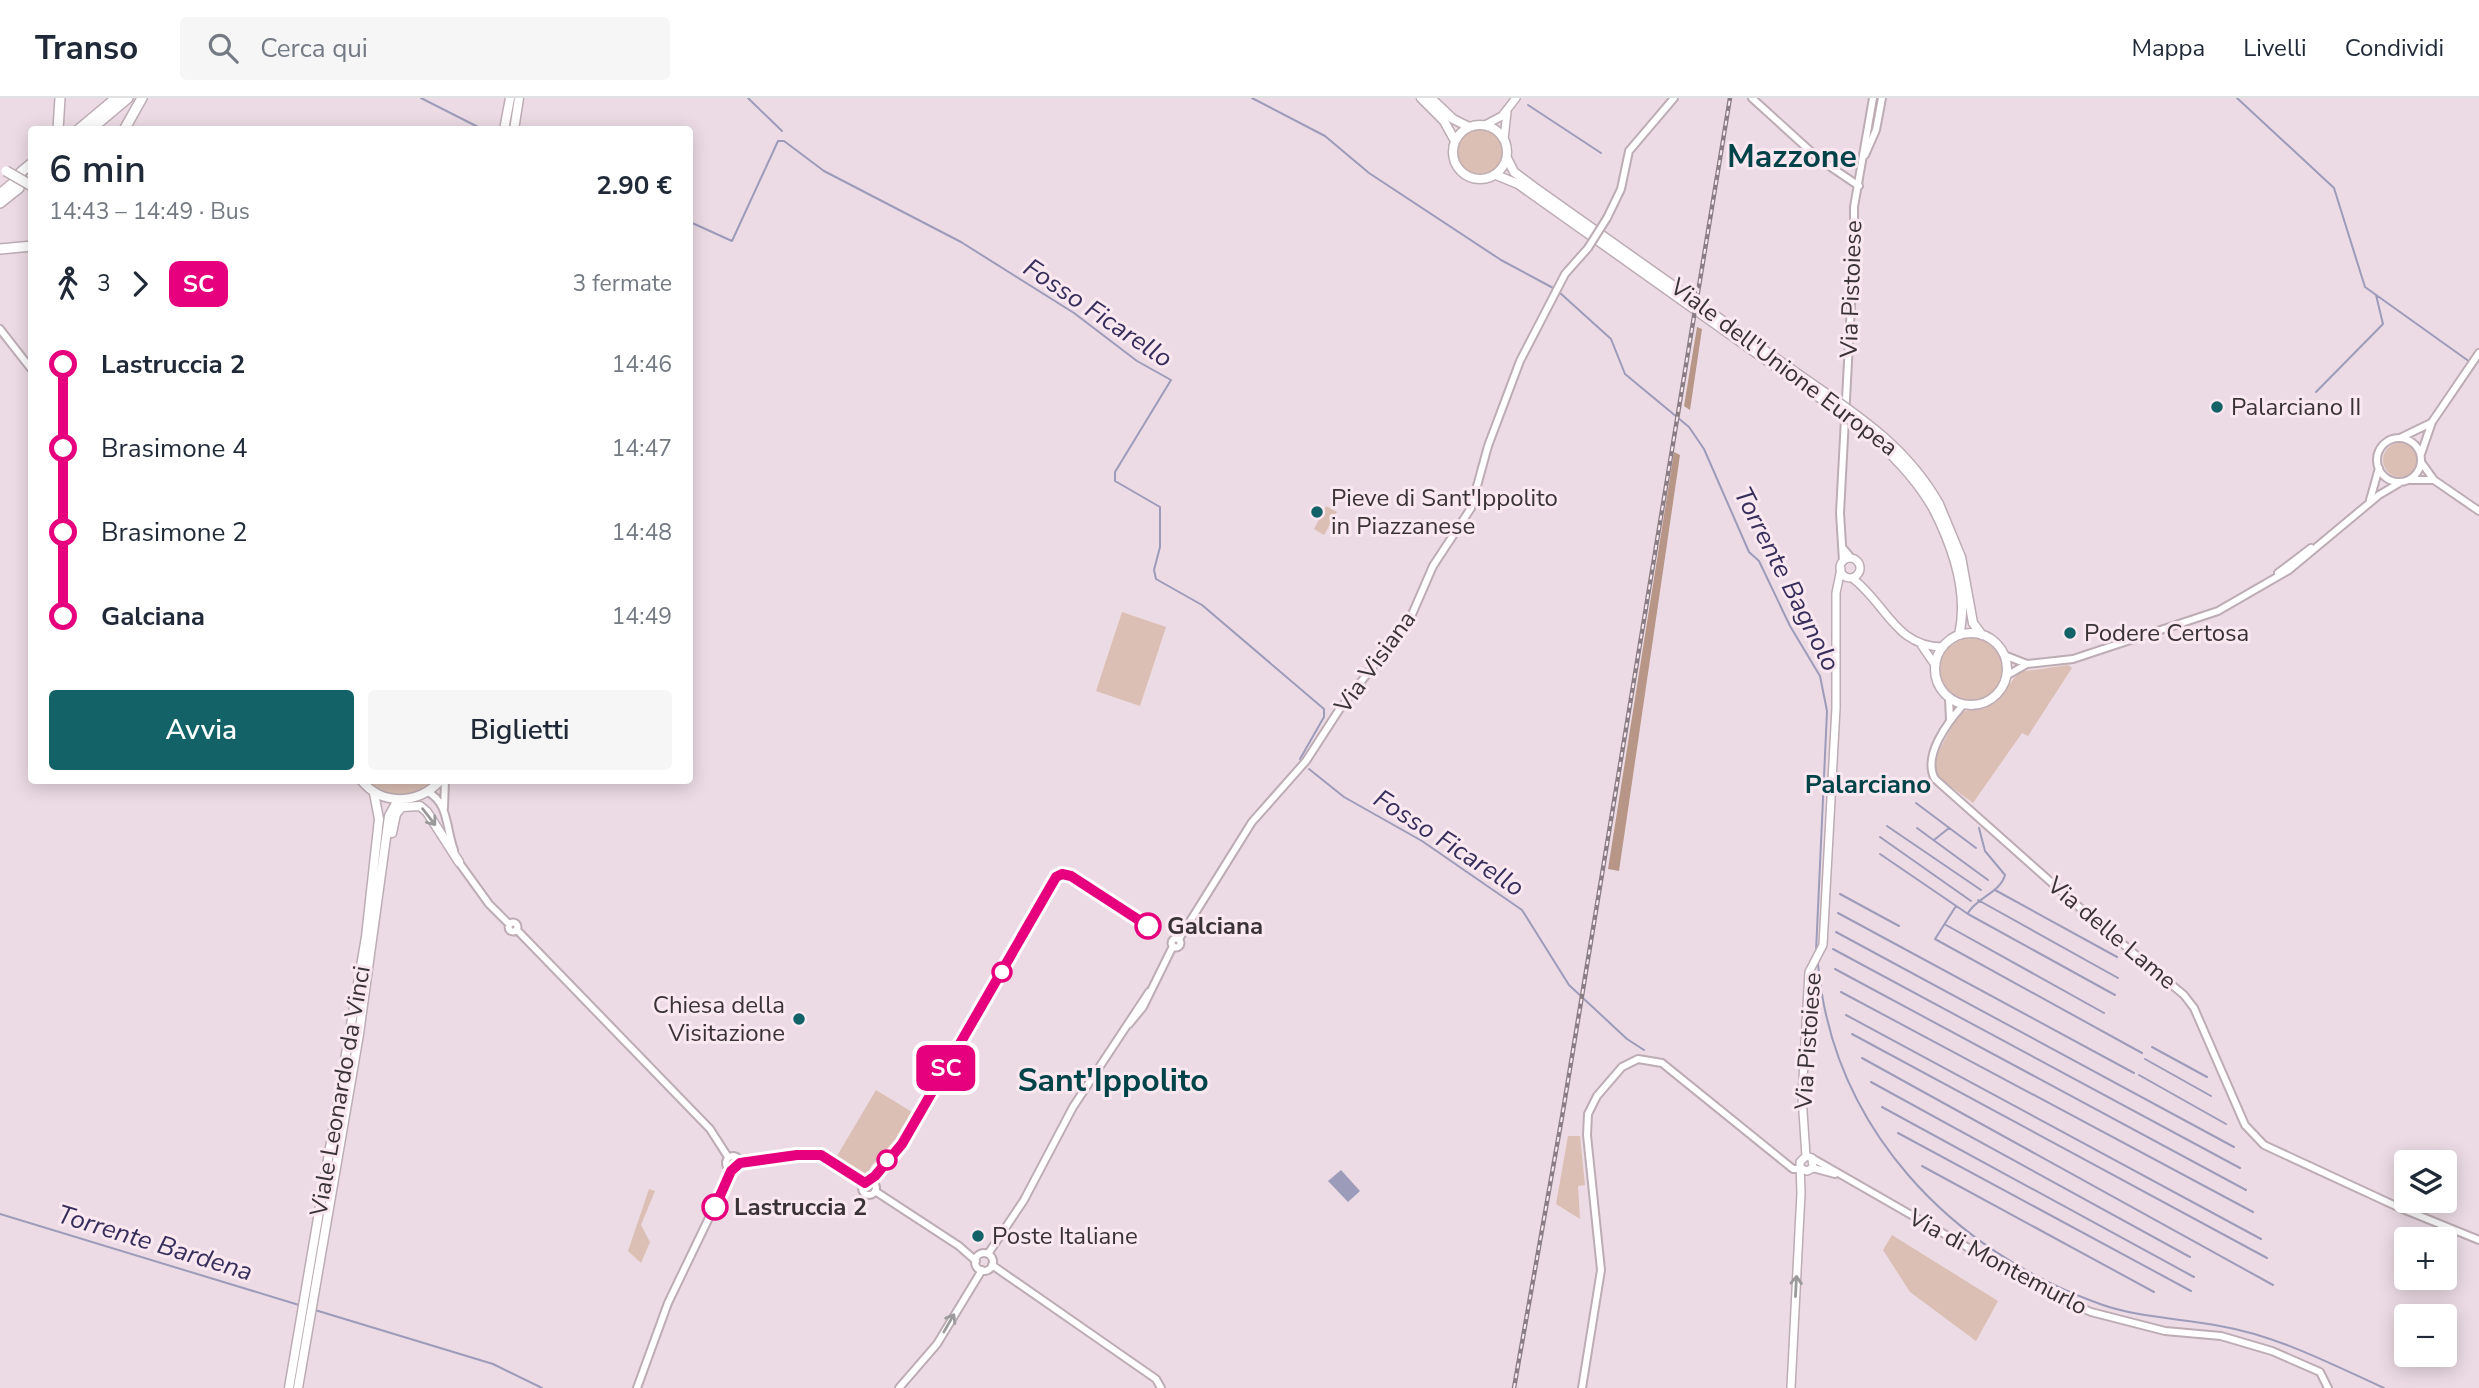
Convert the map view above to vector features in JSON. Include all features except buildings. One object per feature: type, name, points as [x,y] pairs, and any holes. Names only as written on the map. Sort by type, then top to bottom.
[{"type":"highway","points":[[58,126],[60,98]]},
{"type":"highway","points":[[83,126],[116,98]]},
{"type":"highway","points":[[95,126],[128,98]]},
{"type":"highway","points":[[126,126],[142,98]]},
{"type":"highway","points":[[3,169],[28,184]]},
{"type":"highway","points":[[0,191],[14,184],[0,203]]},
{"type":"highway","points":[[0,249],[28,246]]},
{"type":"main road","points":[[506,126],[510,98]]},
{"type":"main road","points":[[515,126],[519,98]]},
{"type":"main road","name":"Viale dell'Unione Europea","points":[[1421,98],[1444,121],[1455,141],[1454,160],[1462,174],[1481,180],[1496,175],[1518,184],[1796,377]]},
{"type":"main road","points":[[1431,98],[1453,119],[1469,127],[1485,125],[1507,111],[1517,98]]},
{"type":"main road","points":[[1496,175],[1507,158],[1504,139],[1507,111]]},
{"type":"main road","points":[[1485,125],[1496,130],[1504,139]]},
{"type":"main road","points":[[1455,141],[1469,127]]},
{"type":"main road","name":"Viale dell'Unione Europea","points":[[1507,158],[1514,172],[1796,377],[1886,447],[1936,506],[1961,557],[1972,619],[1982,635]]},
{"type":"main road","name":"Viale dell'Unione Europea","points":[[1936,506],[1959,583],[1963,618],[1959,635]]},
{"type":"main road","points":[[1865,587],[1858,562],[1845,563],[1851,578],[1865,587],[1903,635],[1921,646],[1935,666],[1937,681],[1949,698],[1963,705],[1988,701],[2000,691],[2006,676],[2004,655],[1995,642],[1982,635],[1959,635],[1942,647],[1935,666]]},
{"type":"main road","name":"Via Pistoiese","points":[[1791,1388],[1801,1193],[1807,1164],[1802,1097],[1811,966],[1823,945],[1836,709],[1836,593],[1845,563]]},
{"type":"main road","points":[[1836,593],[1860,570]]},
{"type":"main road","points":[[1921,646],[1942,647]]},
{"type":"main road","points":[[365,784],[374,793],[398,800],[428,792],[438,784]]},
{"type":"main road","name":"Viale Leonardo da Vinci","points":[[289,1388],[366,937],[379,819],[374,793]]},
{"type":"main road","name":"Viale Leonardo da Vinci","points":[[298,1388],[366,988],[389,816],[398,800]]},
{"type":"main road","points":[[377,912],[385,887],[395,819],[402,807],[415,805],[424,810],[459,862]]},
{"type":"street","name":"Via Visiana","points":[[988,1254],[1024,1200],[1073,1107],[1149,992],[1174,946],[1179,946],[1179,939],[1252,822],[1306,761],[1339,710],[1410,620],[1433,566],[1471,508],[1507,391],[1566,272],[1588,248],[1607,218],[1621,189],[1629,151],[1674,98]]},
{"type":"street","points":[[1752,98],[1819,159],[1859,186]]},
{"type":"street","name":"Via Pistoiese","points":[[1845,563],[1840,513],[1854,248],[1853,212],[1872,98]]},
{"type":"street","name":"Via Pistoiese","points":[[1864,157],[1875,133],[1882,98]]},
{"type":"street","points":[[1869,124],[1870,131],[1875,133]]},
{"type":"street","points":[[0,329],[28,365]]},
{"type":"street","points":[[2006,676],[2026,664],[2087,656],[2202,617],[2233,604],[2269,582],[2288,563],[2317,545],[2367,505],[2417,473],[2432,422],[2478,355]]},
{"type":"street","points":[[2367,505],[2379,468],[2380,449],[2388,441],[2432,422]]},
{"type":"street","points":[[2399,438],[2413,443],[2434,480],[2479,511]]},
{"type":"street","points":[[2379,468],[2388,479],[2434,480]]},
{"type":"street","points":[[2004,655],[2026,664]]},
{"type":"street","points":[[1949,698],[1950,720]]},
{"type":"street","points":[[1950,720],[1963,705]]},
{"type":"street","name":"Via delle Lame","points":[[1950,720],[1931,758],[1932,775],[2088,915],[2184,995],[2194,1009],[2245,1125],[2264,1145],[2398,1207],[2479,1240]]},
{"type":"street","points":[[443,784],[443,809]]},
{"type":"street","points":[[428,792],[437,797],[443,809],[459,862],[489,904],[509,924],[509,930],[517,930],[710,1129],[729,1157]]},
{"type":"street","name":"Via di Montemurlo","points":[[1582,1388],[1601,1270],[1587,1122],[1597,1096],[1622,1067],[1638,1059],[1654,1060],[1667,1066],[1793,1169],[1807,1164],[1837,1174],[1967,1247],[2000,1269],[2091,1312],[2165,1331],[2221,1336],[2260,1347],[2320,1372],[2328,1388]]},
{"type":"street","points":[[637,1388],[667,1303],[732,1170],[740,1163],[797,1155],[821,1155],[862,1183],[873,1182],[875,1193],[977,1258],[982,1270]]},
{"type":"street","points":[[729,1157],[736,1157],[740,1163]]},
{"type":"street","points":[[729,1157],[726,1165],[732,1170]]},
{"type":"street","points":[[977,1258],[988,1254],[992,1265],[1147,1373],[1161,1388]]},
{"type":"street","points":[[899,1388],[937,1344],[982,1270],[992,1265]]},
{"type":"shaded area","points":[[1480,130],[1497,136],[1503,153],[1497,170],[1480,176],[1463,170],[1457,153],[1463,136]]},
{"type":"shaded area","points":[[1697,327],[1702,329],[1690,410],[1684,406]]},
{"type":"shaded area","points":[[2400,443],[2412,448],[2417,460],[2412,472],[2400,477],[2388,472],[2383,460],[2388,448]]},
{"type":"shaded area","points":[[1674,452],[1680,455],[1619,871],[1608,869]]},
{"type":"shaded area","points":[[1326,506],[1337,512],[1324,535],[1314,529]]},
{"type":"shaded area","points":[[1122,612],[1166,627],[1140,706],[1096,691]]},
{"type":"shaded area","points":[[1972,638],[1984,640],[1995,647],[2002,658],[2002,682],[1995,693],[1984,700],[1972,702],[1960,700],[1949,693],[1942,682],[1940,670],[1942,658],[1949,647],[1960,640]]},
{"type":"shaded area","points":[[2068,665],[2072,668],[2028,736],[2022,733],[1973,803],[1938,777],[1934,760],[1959,713],[1995,703],[2019,672]]},
{"type":"shaded area","points":[[372,784],[430,784],[402,794],[385,792]]},
{"type":"shaded area","points":[[876,1090],[912,1112],[892,1145],[872,1165],[866,1177],[837,1156]]},
{"type":"shaded area","points":[[1568,1136],[1580,1136],[1585,1185],[1578,1186],[1580,1219],[1556,1204]]},
{"type":"shaded area","points":[[649,1189],[655,1191],[641,1225],[650,1242],[641,1263],[628,1251]]},
{"type":"shaded area","points":[[1892,1235],[1998,1301],[1976,1341],[1910,1292],[1883,1250]]},
{"type":"water","points":[[1341,1170],[1360,1191],[1348,1202],[1328,1181]]},
{"type":"waterway","name":"Fosso Ficarello","points":[[421,98],[476,126]]},
{"type":"waterway","points":[[748,98],[782,131]]},
{"type":"waterway","name":"Torrente Bagnolo","points":[[1252,98],[1325,136],[1369,173],[1501,260],[1555,289]]},
{"type":"waterway","points":[[2237,98],[2334,188],[2365,287],[2470,362]]},
{"type":"waterway","points":[[1528,105],[1601,153]]},
{"type":"waterway","name":"Fosso Ficarello","points":[[693,223],[732,241],[778,141],[784,141],[824,171],[961,242],[1074,313],[1137,361],[1171,380],[1115,472],[1115,481],[1160,507],[1160,547],[1154,570],[1156,579],[1202,605],[1324,709],[1324,717],[1300,759]]},
{"type":"waterway","name":"Torrente Bagnolo","points":[[1559,292],[1611,339],[1625,374],[1689,427],[1704,449],[1749,552],[1759,561],[1790,626],[1820,676],[1827,711],[1816,952]]},
{"type":"waterway","points":[[2316,392],[2383,324],[2376,295]]},
{"type":"waterway","name":"Fosso Ficarello","points":[[1309,769],[1344,797],[1422,841],[1522,910],[1569,985],[1627,1039],[1644,1050]]},
{"type":"waterway","points":[[1916,803],[1976,848]]},
{"type":"waterway","points":[[1887,826],[1981,890]]},
{"type":"waterway","points":[[1917,828],[1988,880]]},
{"type":"waterway","points":[[1934,840],[1949,828]]},
{"type":"waterway","points":[[1968,913],[1998,886],[2005,875],[1985,851],[1979,828]]},
{"type":"waterway","points":[[1880,837],[1971,901]]},
{"type":"waterway","points":[[1880,854],[1968,914],[2115,995]]},
{"type":"waterway","points":[[1995,890],[2117,957]]},
{"type":"waterway","points":[[1840,894],[1899,926]]},
{"type":"waterway","points":[[1978,900],[2118,978]]},
{"type":"waterway","points":[[1956,906],[1935,939],[2142,1053]]},
{"type":"waterway","points":[[1838,913],[2134,1073]]},
{"type":"waterway","points":[[1946,925],[2104,1013]]},
{"type":"waterway","points":[[1836,932],[2234,1147]]},
{"type":"waterway","points":[[1833,949],[2240,1168]]},
{"type":"waterway","name":"Torrente Bagnolo","points":[[1818,964],[1828,1023],[1847,1079],[1874,1129],[1908,1175],[1949,1216],[1995,1251],[2045,1281],[2100,1304],[2130,1312],[2220,1326],[2263,1337],[2304,1352],[2384,1388]]},
{"type":"waterway","points":[[1835,969],[2246,1190]]},
{"type":"waterway","points":[[1841,992],[2253,1212]]},
{"type":"waterway","points":[[1846,1015],[2261,1239]]},
{"type":"waterway","points":[[1852,1034],[2267,1258]]},
{"type":"waterway","points":[[2152,1047],[2207,1077]]},
{"type":"waterway","points":[[1862,1058],[2273,1285]]},
{"type":"waterway","points":[[2145,1059],[2211,1096]]},
{"type":"waterway","points":[[2139,1075],[2226,1124]]},
{"type":"waterway","points":[[1871,1082],[2190,1257]]},
{"type":"waterway","points":[[1882,1107],[2194,1277]]},
{"type":"waterway","points":[[1898,1133],[2191,1291]]},
{"type":"waterway","points":[[1922,1166],[2154,1292]]},
{"type":"waterway","name":"Torrente Bardena","points":[[0,1214],[299,1305]]},
{"type":"waterway","name":"Torrente Bardena","points":[[315,1310],[493,1364],[542,1388]]},
{"type":"railway","points":[[1514,1388],[1562,1117],[1730,98]]},
{"type":"bus line","name":"SC","points":[[715,1207],[731,1171],[740,1163],[797,1155],[821,1155],[865,1183],[875,1176],[902,1144],[1056,877],[1062,874],[1071,876],[1148,926]]},
{"type":"place","name":"Palarciano II","points":[[2217,407]]},
{"type":"place","name":"Pieve di Sant'Ippolito in Piazzanese","points":[[1317,512]]},
{"type":"place","name":"Podere Certosa","points":[[2070,633]]},
{"type":"place","name":"Galciana","points":[[1148,926]]},
{"type":"place","name":"Chiesa della Visitazione","points":[[799,1019]]},
{"type":"place","name":"Lastruccia 2","points":[[715,1207]]},
{"type":"place","name":"Poste Italiane","points":[[978,1236]]},
{"type":"district","name":"Mazzone","points":[[1792,156]]},
{"type":"district","name":"Palarciano","points":[[1868,784]]},
{"type":"district","name":"Sant'Ippolito","points":[[1113,1080]]}]
